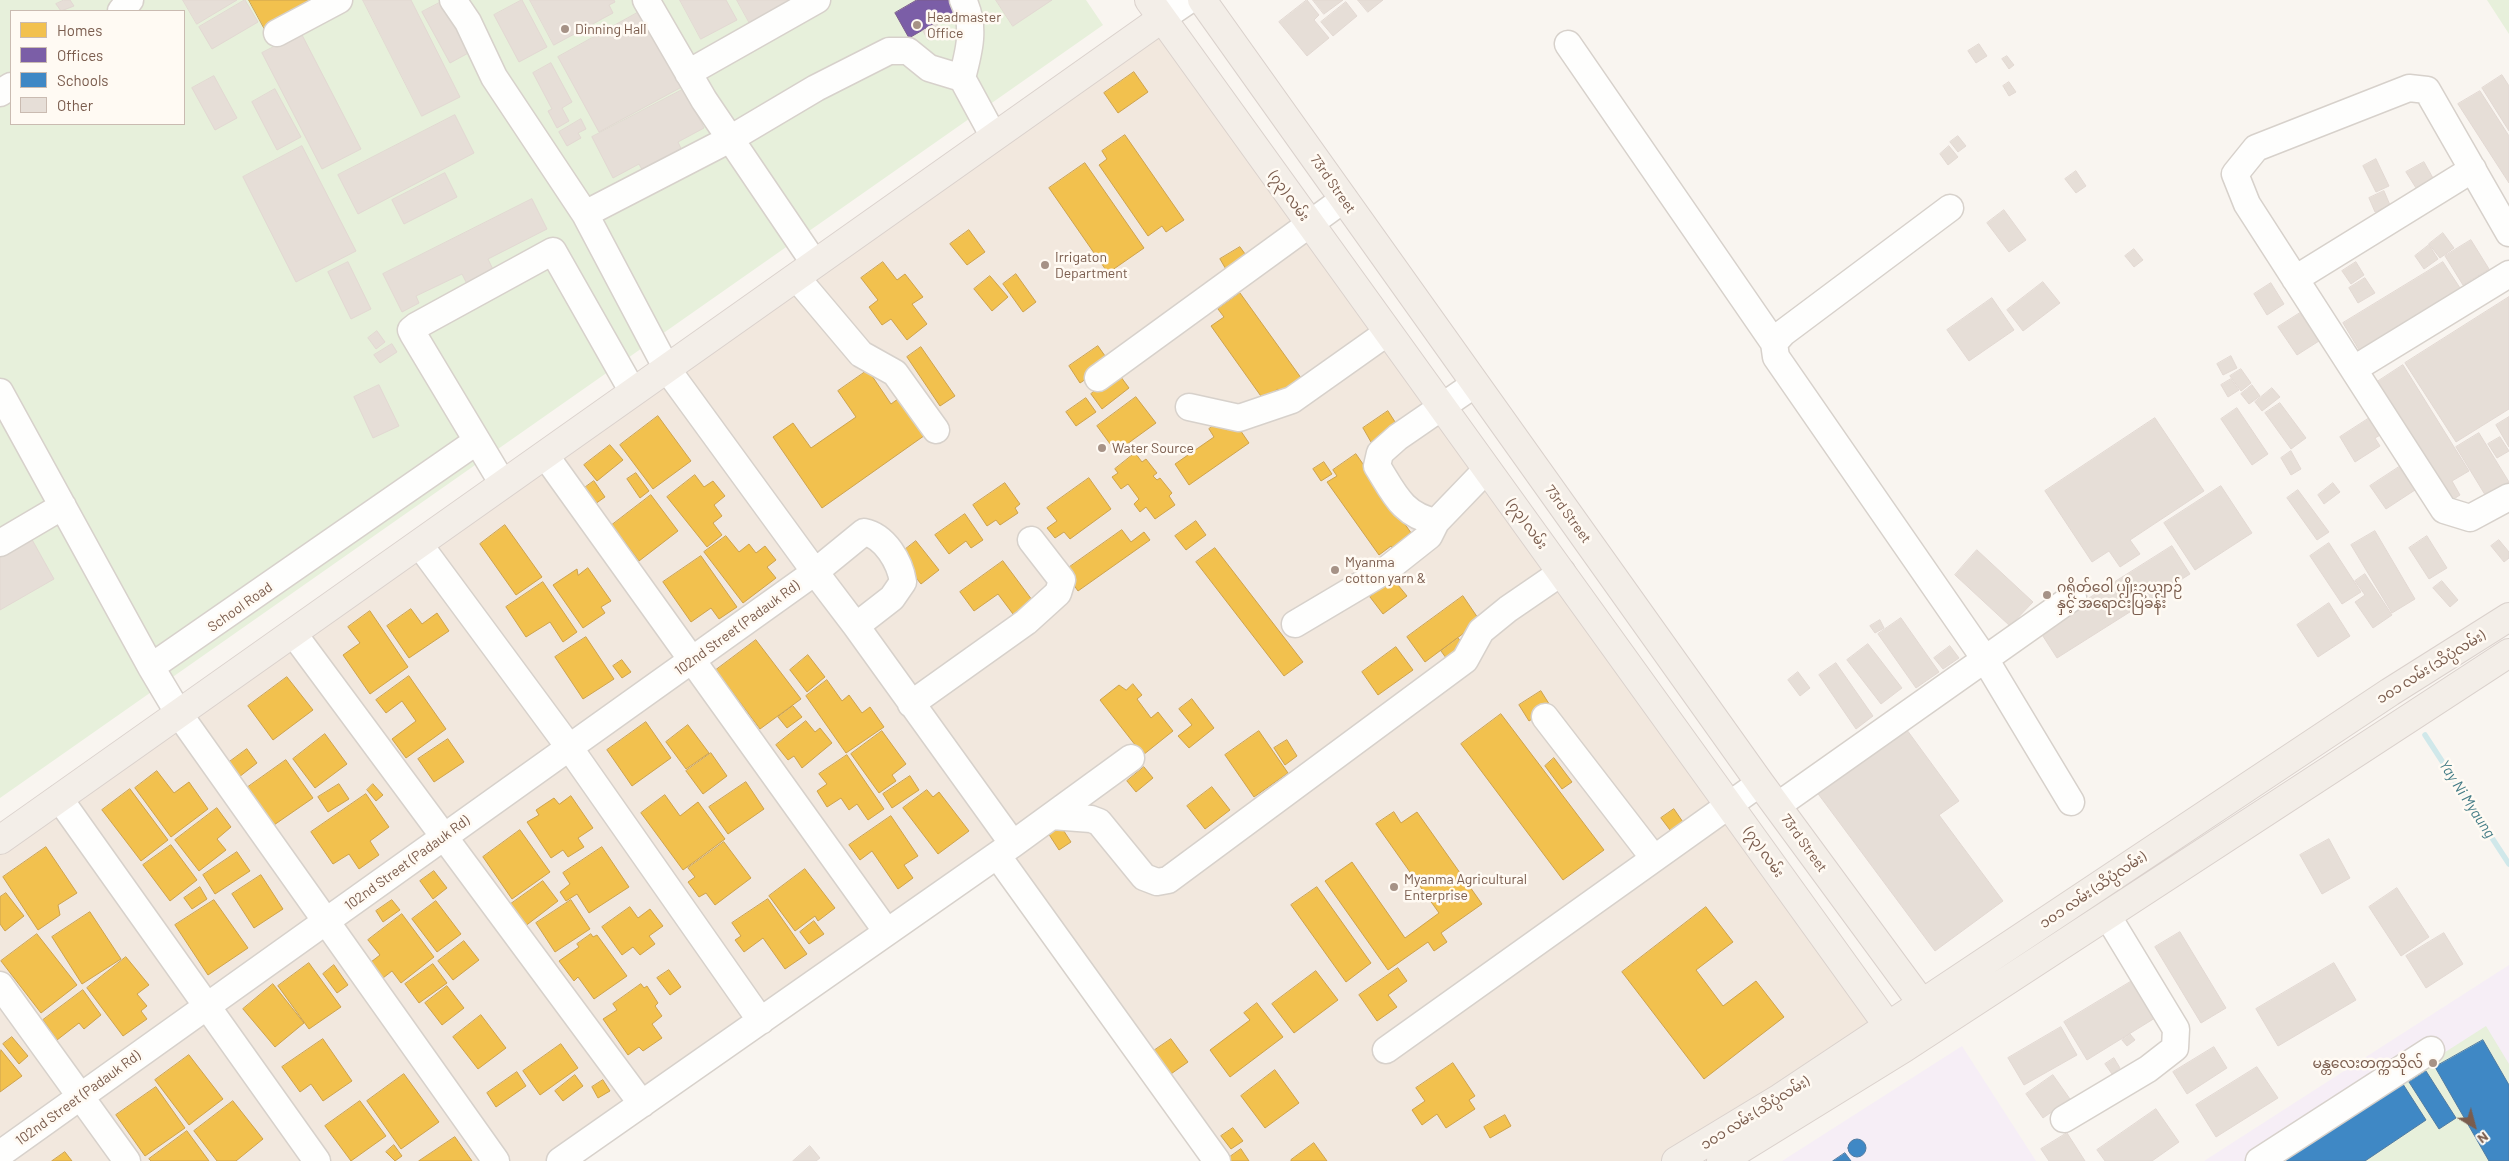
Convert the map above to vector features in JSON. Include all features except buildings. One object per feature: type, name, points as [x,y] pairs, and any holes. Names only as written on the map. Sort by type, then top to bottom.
[{"type":"main road","name":"73rd Street","points":[[1202,0],[1760,783],[1930,1015]]},
{"type":"main road","points":[[0,840],[994,137],[1155,9]]},
{"type":"main road","name":"(၇၃) လမ်း","points":[[1155,9],[1729,803],[1896,1038]]},
{"type":"main road","name":"၁၀၁ လမ်း (သိပ္ပံလမ်း)","points":[[1722,1161],[2390,692],[2509,617]]},
{"type":"main road","name":"၁၀၁ လမ်း (သိပ္ပံလမ်း)","points":[[1930,1015],[2107,915],[2509,653]]},
{"type":"main road","name":"၁၀၁ လမ်း (သိပ္ပံလမ်း)","points":[[1676,1161],[1780,1098],[1896,1038]]},
{"type":"street","points":[[122,10],[130,0]]},
{"type":"street","points":[[277,33],[339,0]]},
{"type":"street","points":[[453,0],[468,22],[494,77],[585,214],[666,368],[856,626],[911,704],[1005,849],[1217,1161]]},
{"type":"street","points":[[646,0],[688,73],[730,139],[805,270],[861,354],[895,373],[936,430]]},
{"type":"street","points":[[688,73],[817,0]]},
{"type":"street","points":[[963,0],[968,10],[971,44],[962,78],[994,137]]},
{"type":"street","points":[[1155,9],[1189,0]]},
{"type":"street","points":[[1568,44],[1774,343],[1776,357],[1985,659],[2071,802]]},
{"type":"street","points":[[585,214],[730,139],[816,88],[889,51],[908,51],[929,68],[962,78]]},
{"type":"street","points":[[2509,233],[2427,90],[2409,88],[2256,148],[2235,174],[2247,204],[2444,510],[2470,518],[2509,497]]},
{"type":"street","points":[[2295,279],[2473,169]]},
{"type":"street","points":[[1098,378],[1344,199]]},
{"type":"street","points":[[1774,343],[1782,334],[1950,208]]},
{"type":"street","points":[[503,484],[411,330],[548,252],[553,251],[633,392]]},
{"type":"street","points":[[2354,369],[2509,274]]},
{"type":"street","points":[[1189,408],[1239,418],[1292,400],[1388,332]]},
{"type":"street","points":[[1436,522],[1418,518],[1398,500],[1377,466],[1380,453],[1398,437],[1443,408],[1475,384]]},
{"type":"street","points":[[0,392],[178,714],[496,1161]]},
{"type":"street","name":"School Road","points":[[152,667],[478,441]]},
{"type":"street","points":[[545,454],[691,661],[887,932]]},
{"type":"street","points":[[1295,624],[1386,570],[1429,536],[1436,522],[1487,469]]},
{"type":"street","points":[[0,543],[63,506]]},
{"type":"street","name":"102nd Street (Padauk Rd)","points":[[0,1154],[815,572],[864,532],[875,534],[891,553],[901,568],[903,582],[892,598],[856,626]]},
{"type":"street","points":[[911,704],[1026,622],[1058,593],[1062,580],[1031,540]]},
{"type":"street","points":[[419,544],[569,748],[761,1021]]},
{"type":"street","points":[[1052,816],[1091,819],[1099,822],[1144,877],[1157,882],[1168,880],[1465,660],[1481,632],[1508,609],[1562,572]]},
{"type":"street","points":[[1777,806],[2073,596]]},
{"type":"street","points":[[293,633],[642,1104]]},
{"type":"street","points":[[1545,717],[1653,857]]},
{"type":"street","points":[[560,1161],[1052,816],[1131,758]]},
{"type":"street","points":[[1386,1050],[1653,857],[1760,783]]},
{"type":"street","points":[[59,798],[318,1161]]},
{"type":"street","points":[[2064,1119],[2148,1069],[2175,1048],[2176,1029],[2107,915]]},
{"type":"street","points":[[0,985],[127,1161]]},
{"type":"street","points":[[2260,1161],[2432,1050]]},
{"type":"shaded area","points":[[1161,34],[1887,1040],[1691,1161],[1212,1161],[1006,861],[570,1161],[0,1161],[0,843]]},
{"type":"shaded area","name":"မန္တလေးတက္ကသိုလ်","points":[[2509,965],[2509,1161],[2204,1161]]},
{"type":"shaded area","points":[[1962,1046],[2036,1161],[1782,1161]]},
{"type":"green space","points":[[0,0],[1086,0],[1103,25],[0,798]]},
{"type":"green space","points":[[2487,0],[2509,0],[2509,34]]},
{"type":"green space","points":[[2486,1026],[2509,1064],[2509,1161],[2275,1161]]},
{"type":"waterway","name":"Yay Ni Myaung","points":[[2425,735],[2509,864]]},
{"type":"place","name":"Headmaster Office","points":[[917,25]]},
{"type":"place","name":"Dinning Hall","points":[[565,29]]},
{"type":"place","name":"Irrigaton Department","points":[[1045,265]]},
{"type":"place","name":"Water Source","points":[[1102,448]]},
{"type":"place","name":"Myanma cotton yarn &","points":[[1335,570]]},
{"type":"place","name":"ဂရိတ်ဝေါ ပျိုးဥယျာဉ် နှင့် အရောင်းပြခန်း","points":[[2047,595]]},
{"type":"place","name":"Myanma Agricultural Enterprise","points":[[1394,887]]},
{"type":"place","name":"မန္တလေးတက္ကသိုလ်","points":[[2433,1063]]}]
